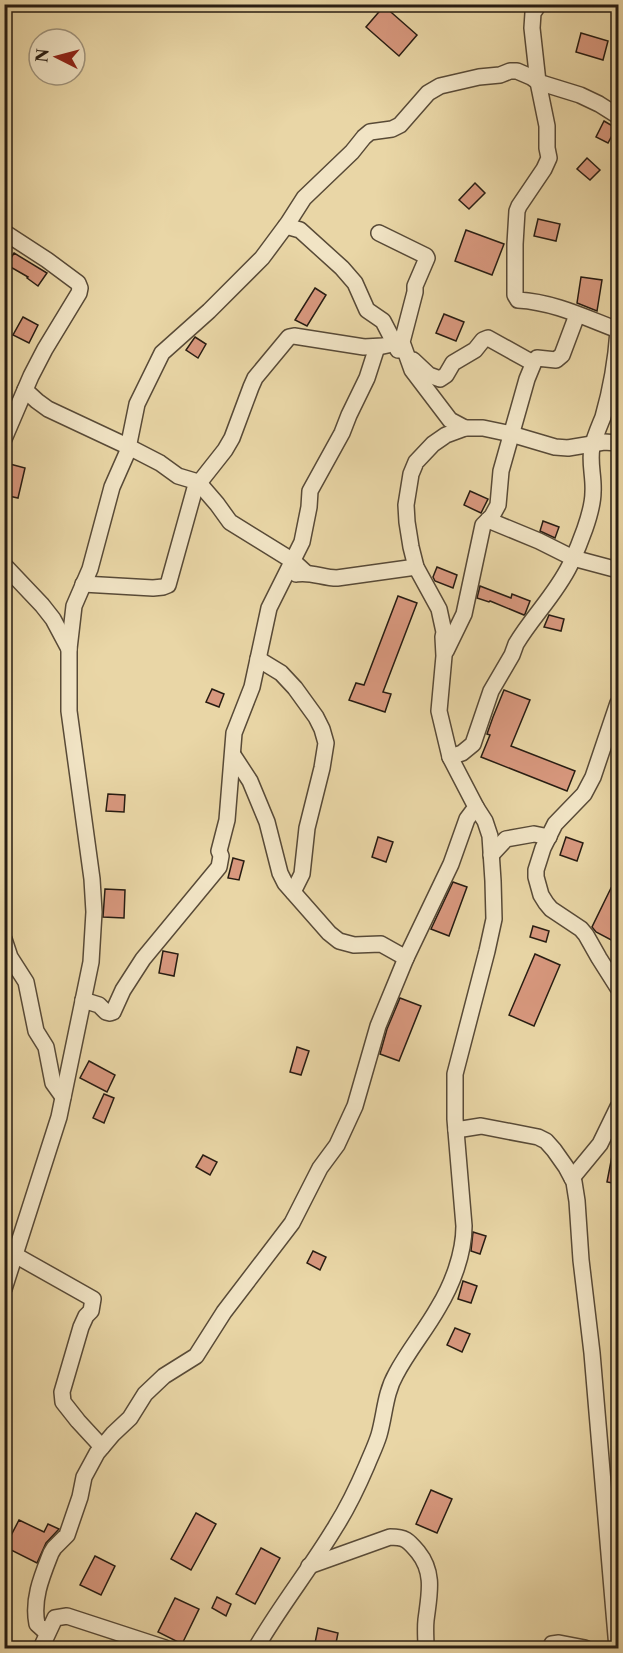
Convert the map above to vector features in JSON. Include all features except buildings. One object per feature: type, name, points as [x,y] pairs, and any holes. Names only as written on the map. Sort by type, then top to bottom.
[{"type":"street","points":[[450,756],[462,753],[472,744],[492,691],[516,644],[562,579],[573,558],[592,505],[593,445],[607,399],[618,339],[577,315],[552,305],[518,300],[514,295],[517,211],[549,158],[547,126],[538,82],[532,20],[533,13],[539,4]]},
{"type":"street","points":[[4,1289],[52,1139],[91,962],[94,912],[92,879],[69,711],[69,649],[74,606],[90,569],[112,487],[129,447],[137,404],[162,353],[209,311],[262,258],[304,198],[352,152],[364,136],[370,132],[392,129],[400,124],[434,88],[510,71],[522,72],[538,82],[580,95],[618,116]]},
{"type":"street","points":[[286,226],[300,230],[342,268],[355,283],[367,310],[383,321],[413,360],[429,375],[440,380],[453,363],[475,350],[483,340],[488,338],[533,363]]},
{"type":"street","points":[[4,232],[47,260],[78,283],[80,288],[45,349],[4,439]]},
{"type":"street","points":[[379,233],[427,258],[414,286],[415,292],[399,342],[402,358],[448,428]]},
{"type":"street","points":[[444,656],[464,614],[483,525],[496,511],[498,505],[501,471],[533,363],[537,358],[556,360],[562,355],[577,315]]},
{"type":"street","points":[[83,584],[153,588],[168,585],[198,482],[232,438],[255,378],[289,337],[364,347],[377,347],[399,342]]},
{"type":"street","points":[[83,1000],[99,1005],[106,1012],[113,1012],[142,959],[219,867],[221,856],[219,851],[227,820],[232,743],[252,687],[269,608],[302,542],[310,491],[342,434],[367,378],[377,347]]},
{"type":"street","points":[[25,390],[48,409],[129,447],[160,463],[178,476],[198,482],[230,522],[293,561],[305,572],[336,578],[416,567]]},
{"type":"street","points":[[256,1648],[336,1526],[367,1465],[379,1435],[388,1390],[396,1372],[447,1292],[464,1240],[454,1074],[494,919],[490,836],[485,821],[450,756],[439,711],[444,632],[439,609],[416,567],[407,522],[408,487],[411,474],[416,462],[448,428],[483,428],[555,447],[568,448],[618,442]]},
{"type":"street","points":[[488,520],[573,558],[618,570]]},
{"type":"street","points":[[4,565],[53,619],[69,649]]},
{"type":"street","points":[[284,577],[305,572]]},
{"type":"street","points":[[258,659],[281,673],[295,688],[319,723],[326,743],[307,828],[302,874],[293,892]]},
{"type":"street","points":[[618,704],[593,777],[584,794],[555,824],[537,862],[536,870],[541,895],[551,909],[586,935],[618,988]]},
{"type":"street","points":[[233,755],[250,781],[267,822],[280,873],[285,883],[328,933],[339,941],[354,945],[381,944],[406,958]]},
{"type":"street","points":[[47,1633],[37,1624],[35,1606],[37,1593],[51,1553],[67,1535],[86,1471],[97,1452],[130,1418],[145,1394],[164,1376],[196,1356],[224,1312],[292,1223],[320,1168],[337,1145],[349,1121],[378,1026],[406,958],[451,864],[466,819],[476,807]]},
{"type":"street","points":[[491,855],[506,839],[534,834],[549,837]]},
{"type":"street","points":[[4,939],[10,957],[26,982],[36,1031],[46,1047],[53,1083],[63,1097]]},
{"type":"street","points":[[572,1178],[600,1144],[618,1107]]},
{"type":"street","points":[[456,1130],[481,1126],[538,1137],[546,1141],[554,1150],[574,1182],[592,1353],[617,1648]]},
{"type":"street","points":[[15,1255],[93,1299],[91,1311],[81,1327],[62,1392],[63,1402],[102,1447]]},
{"type":"street","points":[[309,1566],[390,1538],[398,1537],[408,1540],[423,1558],[429,1571],[426,1648]]},
{"type":"street","points":[[41,1648],[55,1618],[67,1616],[165,1648]]},
{"type":"street","points":[[550,1648],[552,1644],[559,1643],[585,1648]]}]
